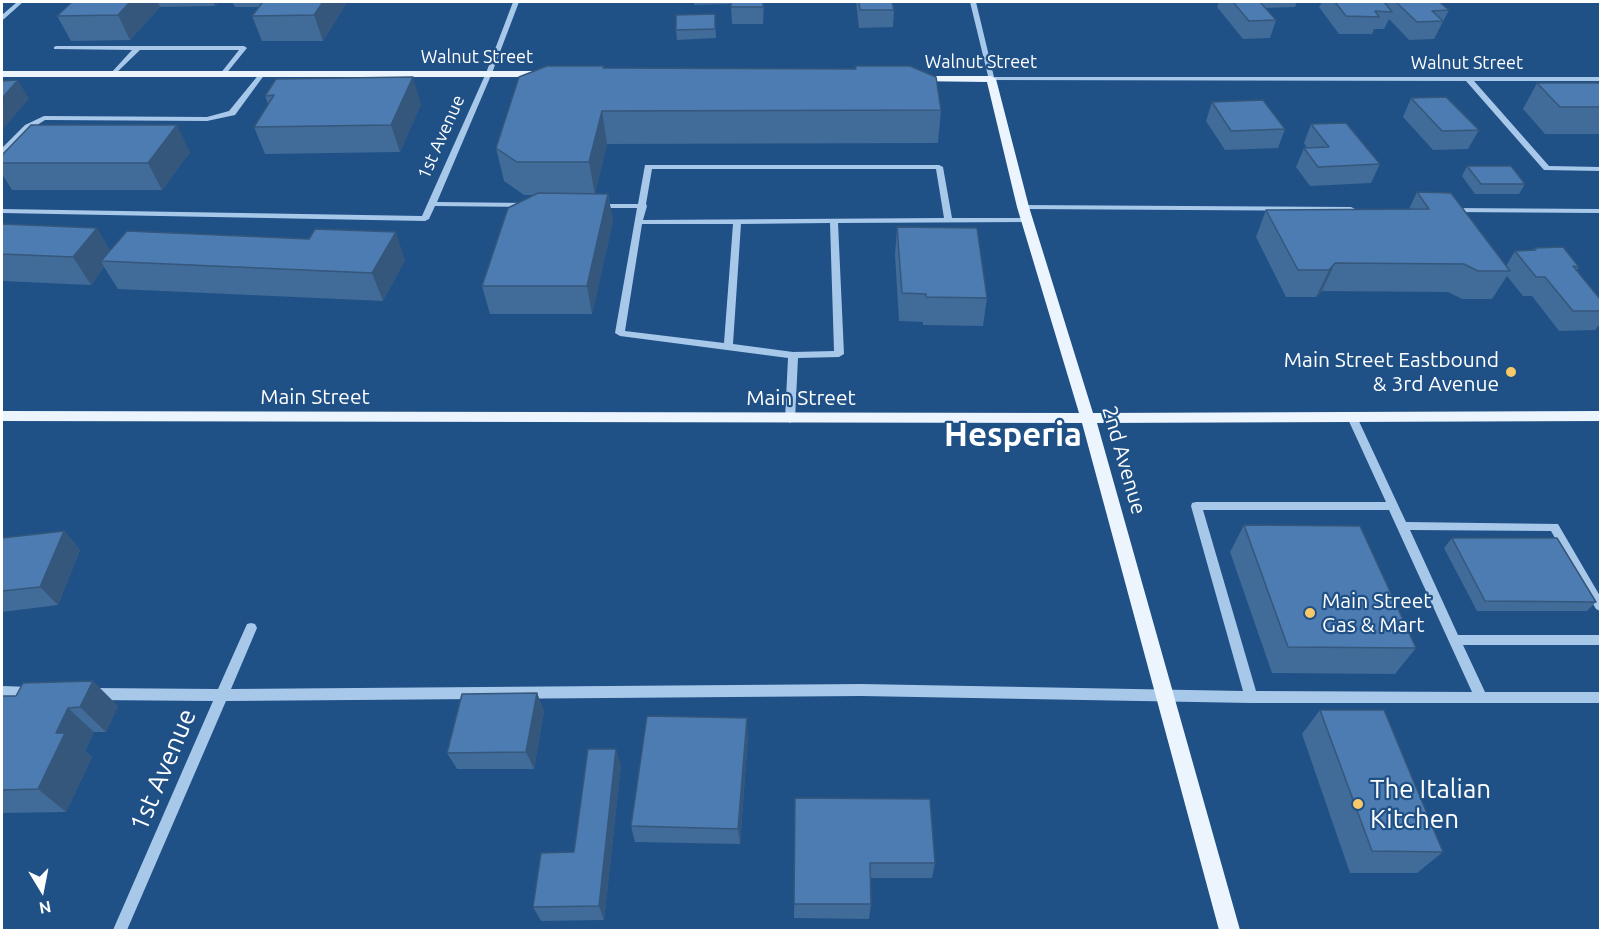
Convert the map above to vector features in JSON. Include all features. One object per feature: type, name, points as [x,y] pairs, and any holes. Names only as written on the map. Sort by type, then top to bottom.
[{"type":"main road","name":"Walnut Street","points":[[2,74],[561,74]]},
{"type":"main road","name":"Walnut Street","points":[[907,78],[991,80]]},
{"type":"main road","name":"2nd Avenue","points":[[991,80],[1023,207],[1089,418],[1230,930]]},
{"type":"main road","name":"Main Street","points":[[2,416],[790,419],[1600,416]]},
{"type":"street","points":[[2,18],[20,2]]},
{"type":"street","name":"1st Avenue","points":[[2,211],[425,219],[489,73],[516,2]]},
{"type":"street","name":"2nd Avenue","points":[[973,2],[991,80]]},
{"type":"street","points":[[64,40],[56,48],[244,48],[224,74]]},
{"type":"street","points":[[113,74],[138,48]]},
{"type":"street","points":[[2,152],[28,127],[44,118],[207,119],[232,113],[262,74]]},
{"type":"street","name":"Walnut Street","points":[[991,80],[1600,79]]},
{"type":"street","points":[[1469,80],[1547,168],[1600,169]]},
{"type":"street","points":[[834,220],[839,354],[793,355],[620,333],[648,167],[939,167],[948,220]]},
{"type":"street","points":[[431,204],[537,205]]},
{"type":"street","points":[[584,206],[643,206]]},
{"type":"street","points":[[1023,207],[1365,210]]},
{"type":"street","points":[[1436,210],[1600,212]]},
{"type":"street","points":[[640,222],[1027,220]]},
{"type":"street","points":[[728,347],[737,221]]},
{"type":"street","points":[[790,419],[793,355]]},
{"type":"street","points":[[1352,417],[1481,697]]},
{"type":"street","points":[[1251,697],[1196,506],[1393,506]]},
{"type":"street","points":[[1402,526],[1554,527],[1600,606]]},
{"type":"street","name":"1st Avenue","points":[[120,930],[251,628]]},
{"type":"street","points":[[1454,640],[1600,640]]},
{"type":"street","points":[[83,693],[222,695],[861,690],[1251,697],[1600,698]]},
{"type":"street","points":[[2,692],[48,693]]},
{"type":"building","points":[[72,2],[130,2],[118,15],[57,16]]},
{"type":"building","points":[[263,2],[323,2],[314,15],[252,16]]},
{"type":"building","points":[[731,2],[763,2],[763,7],[731,7]]},
{"type":"building","points":[[859,2],[892,2],[894,10],[860,10]]},
{"type":"building","points":[[1233,2],[1260,2],[1276,20],[1249,21]]},
{"type":"building","points":[[1335,2],[1384,2],[1392,12],[1375,11],[1379,17],[1346,16]]},
{"type":"building","points":[[1396,2],[1439,2],[1449,10],[1432,11],[1443,21],[1417,22]]},
{"type":"building","points":[[715,14],[715,29],[676,30],[676,15]]},
{"type":"building","points":[[547,66],[856,69],[855,66],[910,66],[936,77],[941,110],[602,111],[589,162],[517,162],[496,148],[519,77]]},
{"type":"building","points":[[413,77],[391,125],[254,127],[274,95],[265,96],[276,79]]},
{"type":"building","points":[[18,80],[2,98],[2,81]]},
{"type":"building","points":[[1537,83],[1600,83],[1600,107],[1560,107]]},
{"type":"building","points":[[1446,97],[1479,130],[1442,131],[1411,98]]},
{"type":"building","points":[[1263,100],[1285,129],[1231,131],[1212,102]]},
{"type":"building","points":[[1346,123],[1380,164],[1318,167],[1304,148],[1329,147],[1311,124]]},
{"type":"building","points":[[31,125],[177,125],[148,163],[2,163],[2,155]]},
{"type":"building","points":[[1467,166],[1511,166],[1525,184],[1481,184]]},
{"type":"building","points":[[1417,192],[1451,193],[1510,271],[1478,271],[1464,264],[1335,263],[1329,270],[1298,270],[1266,210],[1429,209]]},
{"type":"building","points":[[538,193],[608,194],[587,286],[482,286],[508,208]]},
{"type":"building","points":[[2,224],[97,228],[73,257],[2,254]]},
{"type":"building","points":[[897,227],[977,228],[987,298],[926,297],[926,294],[902,293]]},
{"type":"building","points":[[315,229],[396,232],[372,273],[101,261],[127,231],[309,239]]},
{"type":"building","points":[[1563,247],[1579,267],[1573,266],[1600,299],[1600,311],[1573,311],[1545,277],[1536,277],[1515,251]]},
{"type":"building","points":[[1244,525],[1360,526],[1416,648],[1288,647]]},
{"type":"building","points":[[64,531],[40,587],[2,591],[2,538]]},
{"type":"building","name":"Main Street Gas & Mart","points":[[1452,538],[1557,538],[1596,602],[1485,601]]},
{"type":"building","points":[[93,681],[80,707],[68,708],[56,733],[65,733],[38,789],[2,790],[2,696],[16,696],[23,683]]},
{"type":"building","points":[[537,693],[526,752],[447,753],[462,694]]},
{"type":"building","points":[[1320,710],[1384,710],[1443,852],[1372,851]]},
{"type":"building","points":[[647,716],[747,718],[738,829],[631,826]]},
{"type":"building","points":[[588,749],[616,749],[599,906],[533,907],[541,853],[574,852]]},
{"type":"building","points":[[795,798],[930,799],[935,863],[870,863],[871,904],[794,904]]},
{"type":"place","name":"Main Street Eastbound & 3rd Avenue","points":[[1511,372]]},
{"type":"place","name":"Main Street Gas & Mart","points":[[1310,613]]},
{"type":"place","name":"The Italian Kitchen","points":[[1358,804]]},
{"type":"district","name":"Hesperia","points":[[1013,435]]}]
